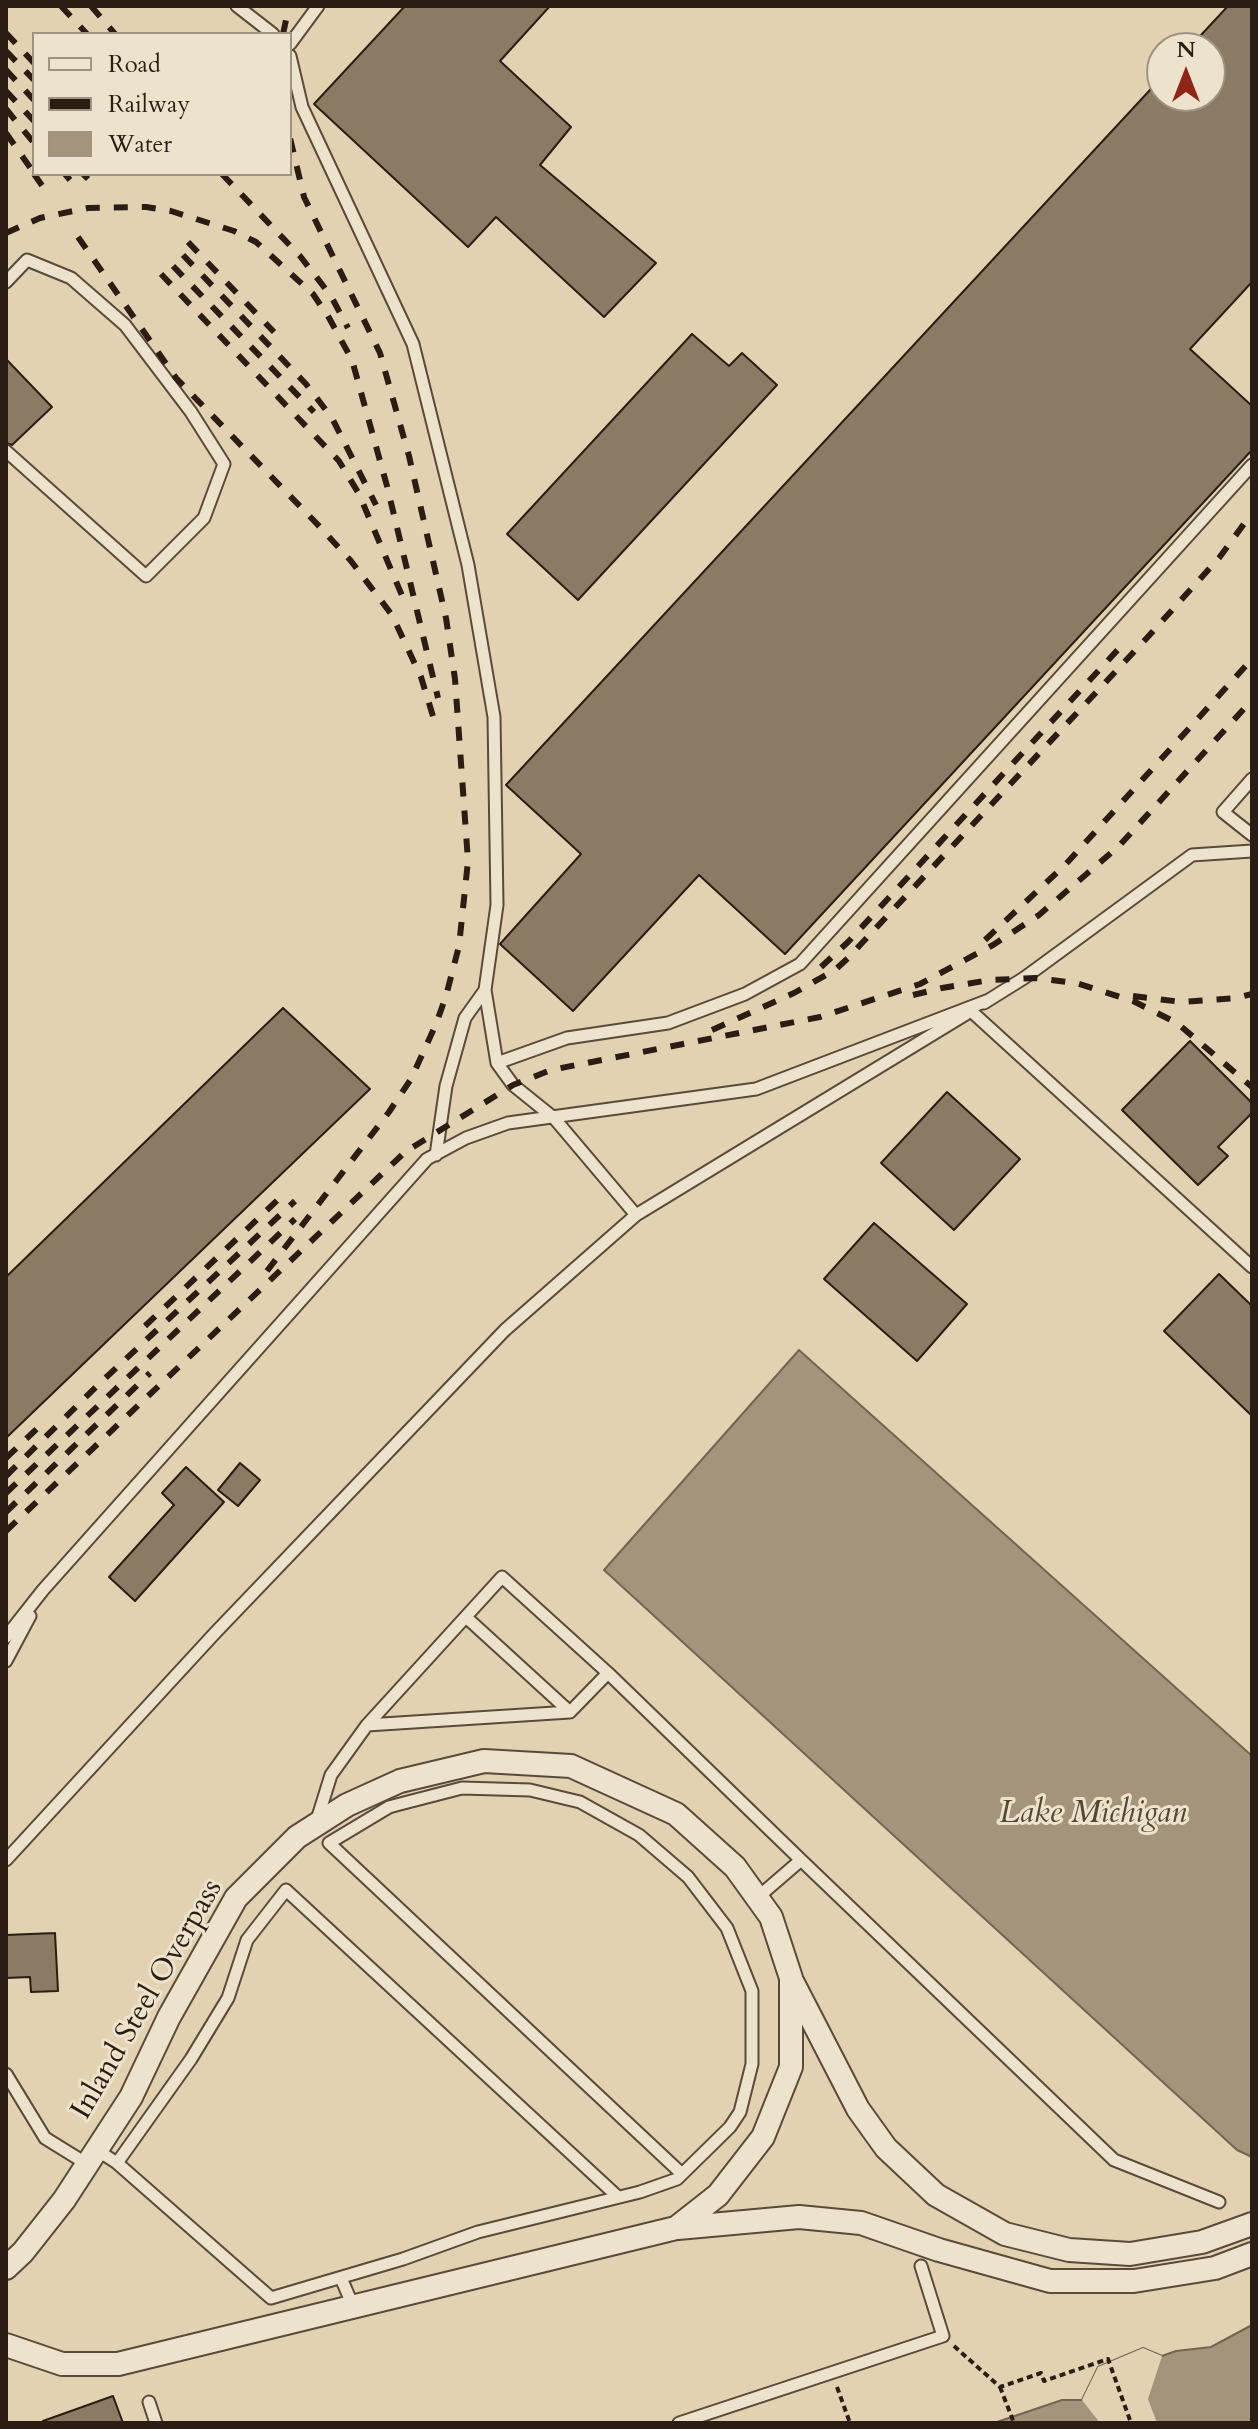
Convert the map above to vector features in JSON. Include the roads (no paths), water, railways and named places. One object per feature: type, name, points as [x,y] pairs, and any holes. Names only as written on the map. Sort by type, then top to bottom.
[{"type":"street","name":"Inland Steel Overpass","points":[[6,2268],[23,2252],[64,2200],[131,2097],[169,2017],[236,1898],[297,1837],[347,1805],[400,1781],[484,1761],[571,1766],[676,1814],[735,1867],[771,1917],[791,1978],[791,2067],[763,2137],[718,2195],[676,2228]]},
{"type":"street","points":[[791,1978],[858,2109],[886,2148],[936,2195],[1005,2234],[1069,2250],[1130,2254],[1202,2242],[1252,2224]]},
{"type":"street","name":"Inland Steel Overpass","points":[[6,2345],[62,2364],[118,2364],[676,2228],[799,2217],[861,2223],[939,2250],[1050,2281],[1134,2281],[1215,2268],[1252,2254]]},
{"type":"lane","points":[[237,6],[270,32]]},
{"type":"lane","points":[[292,41],[318,6]]},
{"type":"lane","points":[[292,64],[302,107],[413,344],[468,565],[494,717],[497,905],[485,990],[497,1063],[513,1085],[554,1118],[636,1215]]},
{"type":"lane","points":[[6,282],[27,260],[71,278],[125,325],[191,412],[224,464],[204,518],[146,576],[6,451]]},
{"type":"lane","points":[[497,1063],[567,1038],[668,1023],[745,994],[800,964],[1252,465]]},
{"type":"lane","points":[[1252,779],[1223,812],[1252,835]]},
{"type":"lane","points":[[6,1860],[215,1633],[505,1330],[636,1215],[1024,978],[1192,855],[1252,851]]},
{"type":"lane","points":[[436,1155],[446,1086],[465,1018],[485,990]]},
{"type":"lane","points":[[6,1637],[43,1590],[427,1159],[466,1138],[508,1123],[756,1089],[989,1000]]},
{"type":"lane","points":[[971,1011],[1252,1267]]},
{"type":"lane","points":[[315,1825],[331,1775],[367,1725],[502,1577],[608,1673],[1114,2160],[1219,2202]]},
{"type":"lane","points":[[6,1661],[43,1590]]},
{"type":"lane","points":[[467,1618],[570,1712]]},
{"type":"lane","points":[[367,1725],[570,1712],[608,1673]]},
{"type":"lane","points":[[6,2074],[45,2138],[92,2157],[117,2163],[271,2298],[478,2232],[677,2179],[730,2127],[740,2112],[752,2064],[752,1991],[727,1928],[688,1877],[639,1835],[580,1802],[530,1790],[462,1788],[400,1804],[389,1807],[329,1843],[682,2174]]},
{"type":"lane","points":[[757,1898],[801,1860]]},
{"type":"lane","points":[[117,2163],[191,2059],[228,1998],[247,1940],[286,1890],[618,2197]]},
{"type":"lane","points":[[679,2423],[943,2336],[921,2266]]},
{"type":"lane","points":[[341,2278],[353,2306]]},
{"type":"lane","points":[[149,2402],[156,2423]]},
{"type":"water","name":"Lake Michigan","points":[[799,1350],[1252,1756],[1252,2157],[1237,2150],[604,1570]]},
{"type":"water","points":[[1252,2325],[1252,2423],[994,2423],[1062,2400],[1082,2400],[1098,2367],[1143,2348],[1162,2356],[1211,2347]]},
{"type":"railway","points":[[61,6],[85,32]]},
{"type":"railway","points":[[91,6],[113,32]]},
{"type":"railway","points":[[283,32],[289,6]]},
{"type":"railway","points":[[6,33],[32,61]]},
{"type":"railway","points":[[6,51],[32,78]]},
{"type":"railway","points":[[6,70],[32,98]]},
{"type":"railway","points":[[6,91],[32,119]]},
{"type":"railway","points":[[6,109],[32,141]]},
{"type":"railway","points":[[6,133],[32,170]]},
{"type":"railway","points":[[267,1271],[411,1079],[446,996],[459,946],[468,861],[455,679],[446,618],[409,456],[380,353],[304,197],[292,146]]},
{"type":"railway","points":[[35,176],[48,194]]},
{"type":"railway","points":[[67,176],[70,180]]},
{"type":"railway","points":[[85,176],[88,179]]},
{"type":"railway","points":[[224,176],[300,256],[331,296],[348,328]]},
{"type":"railway","points":[[6,233],[40,218],[88,208],[146,207],[171,211],[234,231],[256,242],[313,294],[352,360],[387,486],[438,698]]},
{"type":"railway","points":[[78,237],[176,378],[351,561],[392,615],[421,677],[436,726]]},
{"type":"railway","points":[[188,242],[274,332]]},
{"type":"railway","points":[[183,255],[306,384],[332,418],[376,505]]},
{"type":"railway","points":[[173,266],[314,412]]},
{"type":"railway","points":[[161,274],[339,461],[359,494],[406,605]]},
{"type":"railway","points":[[712,1030],[794,993],[835,970],[848,958],[1145,640],[1219,558],[1252,513]]},
{"type":"railway","points":[[821,967],[848,942],[1124,643]]},
{"type":"railway","points":[[985,940],[1065,865],[1252,659]]},
{"type":"railway","points":[[6,1531],[405,1152],[513,1085],[551,1070],[820,1017],[920,984],[993,945],[1039,915],[1119,846],[1252,700]]},
{"type":"railway","points":[[913,995],[990,980],[1036,978],[1076,983],[1133,1001],[1177,1023],[1252,1087]]},
{"type":"railway","points":[[1133,996],[1182,1002],[1252,994]]},
{"type":"railway","points":[[145,1326],[285,1193]]},
{"type":"railway","points":[[6,1476],[99,1384],[295,1201]]},
{"type":"railway","points":[[6,1493],[295,1219]]},
{"type":"railway","points":[[6,1512],[150,1373]]},
{"type":"railway","points":[[6,1458],[44,1422]]}]
